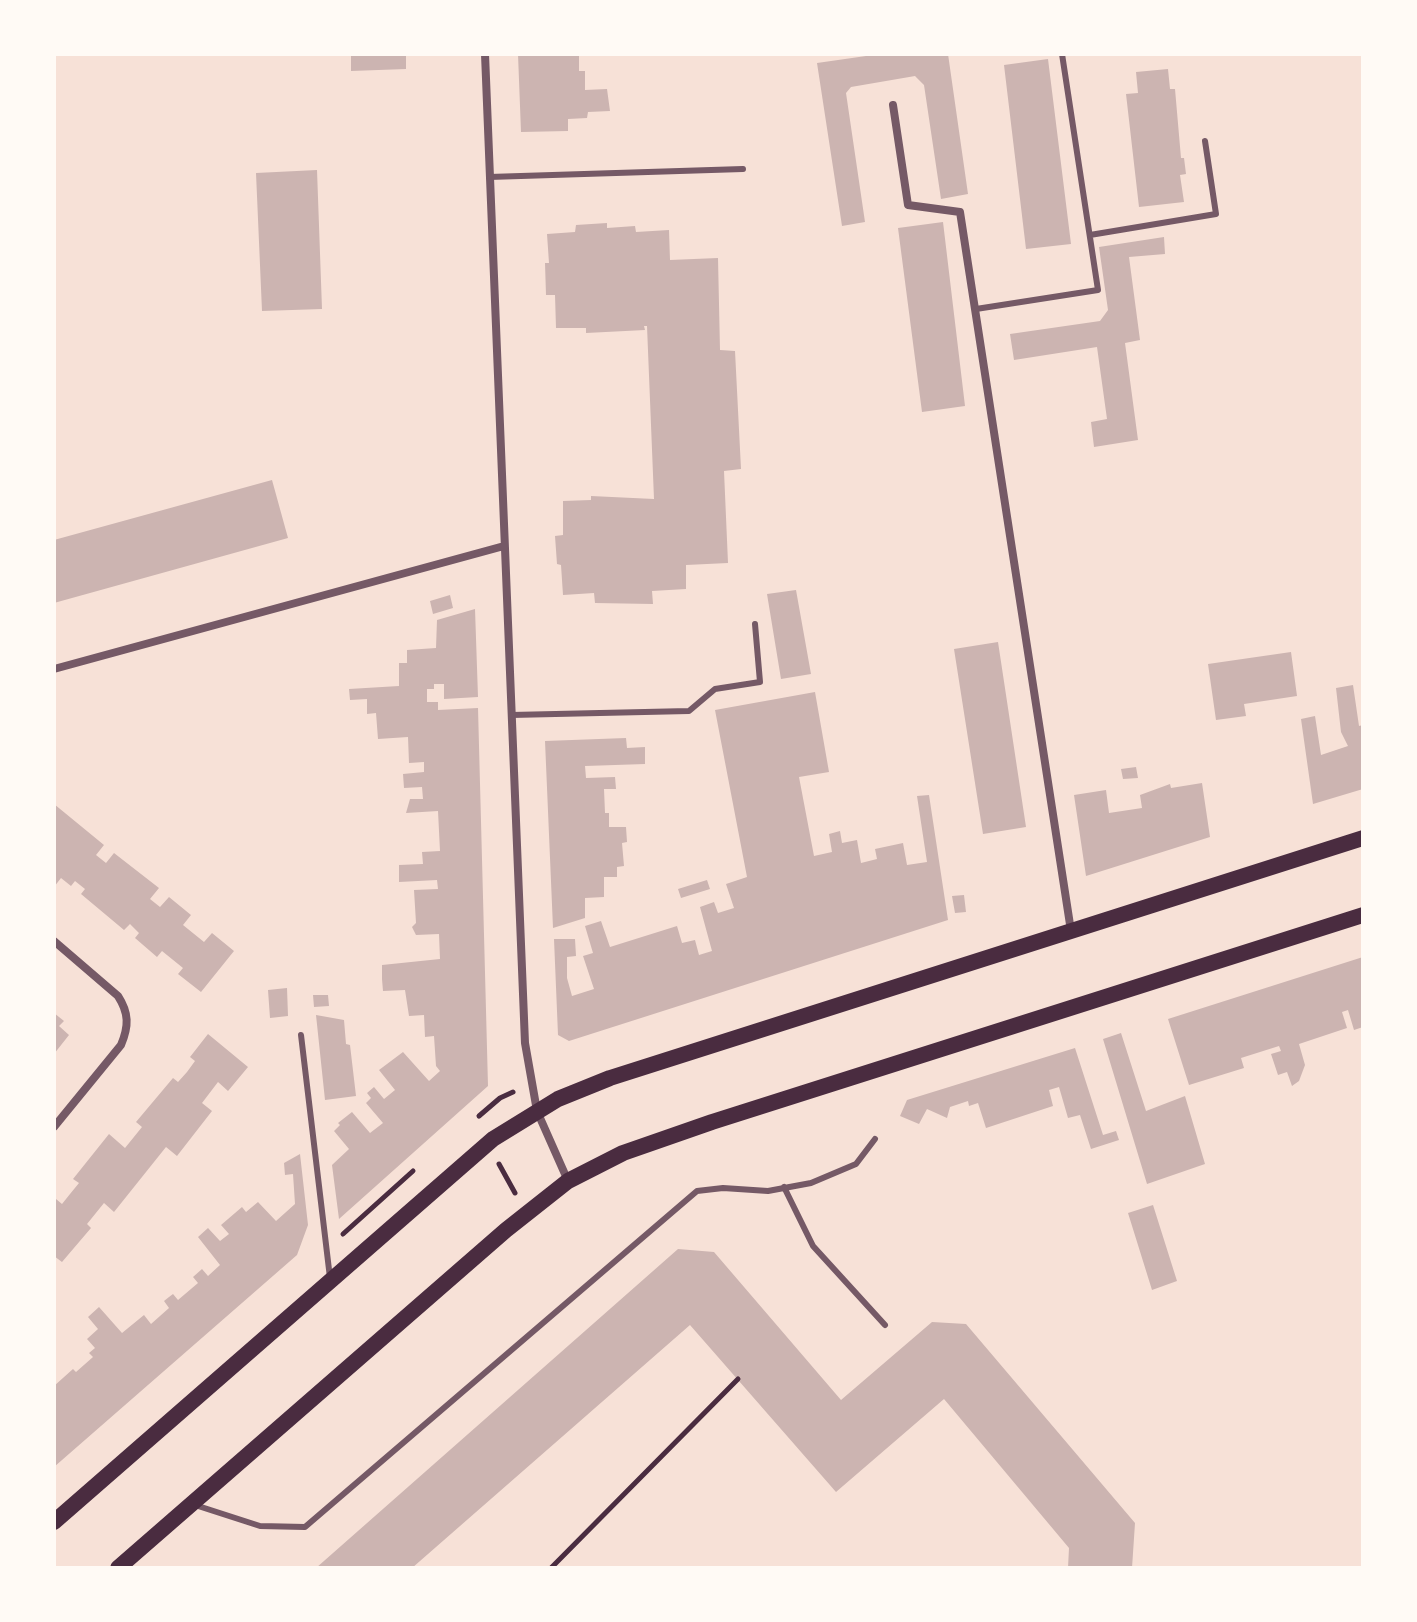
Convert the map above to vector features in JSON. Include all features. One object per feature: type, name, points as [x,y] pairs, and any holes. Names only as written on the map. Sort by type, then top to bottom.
[{"type":"main road","points":[[54,1522],[493,1139],[537,1111],[610,1078],[1363,838]]},
{"type":"main road","points":[[118,1568],[527,1212],[568,1181],[623,1153],[712,1122],[1363,915]]},
{"type":"street","points":[[485,54],[525,1043],[537,1111],[568,1181]]},
{"type":"street","points":[[893,105],[908,205],[960,212],[1071,931]]},
{"type":"street","points":[[54,669],[504,546]]},
{"type":"street","points":[[54,941],[118,996],[126,1008],[128,1020],[121,1045],[54,1127]]},
{"type":"lane","points":[[976,309],[1098,290],[1062,54]]},
{"type":"lane","points":[[1090,235],[1216,214],[1205,141]]},
{"type":"lane","points":[[489,177],[743,169]]},
{"type":"lane","points":[[511,715],[689,711],[715,689],[760,682],[755,624]]},
{"type":"lane","points":[[301,1035],[331,1281]]},
{"type":"lane","points":[[192,1504],[260,1526],[305,1527],[697,1191],[723,1188],[768,1191],[811,1183],[856,1164],[875,1139]]},
{"type":"lane","points":[[784,1187],[813,1246],[885,1325]]},
{"type":"path","points":[[477,1117],[500,1098],[530,1084]]},
{"type":"path","points":[[493,1139],[500,1170],[527,1212]]},
{"type":"path","points":[[327,1254],[350,1225],[419,1166]]},
{"type":"path","points":[[551,1568],[738,1379]]},
{"type":"building","points":[[351,54],[406,54],[406,69],[351,71]]},
{"type":"building","points":[[518,54],[579,54],[579,71],[585,71],[585,90],[607,89],[610,111],[588,112],[587,118],[568,119],[568,131],[521,132]]},
{"type":"building","points":[[880,54],[948,54],[968,194],[941,199],[924,85],[915,76],[851,87],[846,93],[865,222],[842,226],[817,63]]},
{"type":"building","points":[[1048,59],[1071,244],[1026,249],[1004,65]]},
{"type":"building","points":[[1168,69],[1170,89],[1175,89],[1181,158],[1184,158],[1186,174],[1180,175],[1184,202],[1139,207],[1126,94],[1138,93],[1136,72]]},
{"type":"building","points":[[317,170],[322,309],[262,311],[256,173]]},
{"type":"building","points":[[943,222],[965,406],[922,412],[898,228]]},
{"type":"building","points":[[607,223],[607,228],[635,226],[636,232],[669,230],[670,260],[718,258],[720,350],[735,351],[741,469],[724,471],[728,563],[686,565],[686,589],[652,591],[653,604],[595,603],[594,593],[563,595],[561,565],[557,564],[555,536],[563,535],[563,501],[591,500],[591,496],[654,499],[647,326],[644,326],[645,330],[586,333],[586,328],[556,328],[555,295],[546,295],[545,263],[549,263],[547,234],[575,232],[576,225]]},
{"type":"building","points":[[1164,237],[1165,254],[1129,257],[1140,340],[1125,343],[1138,440],[1094,447],[1091,422],[1107,419],[1097,347],[1014,360],[1010,334],[1100,321],[1108,310],[1099,247]]},
{"type":"building","points":[[272,480],[288,538],[54,603],[54,540]]},
{"type":"building","points":[[796,590],[811,674],[781,679],[767,594]]},
{"type":"building","points":[[450,595],[453,608],[433,614],[430,601]]},
{"type":"building","points":[[475,609],[478,697],[444,699],[444,684],[434,684],[434,689],[427,689],[427,702],[438,702],[438,710],[478,708],[488,1086],[339,1219],[332,1165],[349,1149],[334,1131],[340,1125],[338,1123],[352,1112],[370,1133],[383,1123],[366,1103],[371,1098],[367,1093],[374,1087],[384,1099],[395,1090],[379,1070],[403,1052],[429,1081],[440,1071],[436,1066],[434,1036],[425,1037],[424,1015],[409,1016],[405,990],[383,991],[382,979],[382,965],[440,959],[439,934],[416,935],[412,927],[416,923],[414,890],[438,889],[437,880],[399,882],[399,865],[423,864],[422,852],[440,851],[438,811],[406,813],[410,799],[423,799],[422,787],[404,788],[403,774],[424,772],[424,762],[409,763],[408,737],[378,739],[376,713],[367,714],[367,699],[350,700],[349,689],[399,686],[399,663],[407,663],[407,650],[436,648],[437,620]]},
{"type":"building","points":[[998,642],[1026,827],[983,834],[954,649]]},
{"type":"building","points":[[1291,652],[1297,696],[1244,704],[1246,716],[1216,720],[1208,664]]},
{"type":"building","points":[[1353,685],[1359,726],[1363,725],[1363,789],[1313,804],[1301,719],[1315,716],[1321,755],[1348,746],[1341,732],[1336,688]]},
{"type":"building","points":[[815,692],[829,772],[799,777],[814,856],[832,852],[829,834],[840,831],[842,843],[857,840],[861,863],[877,859],[875,849],[903,843],[907,865],[927,862],[917,796],[929,795],[948,920],[569,1041],[558,1035],[554,939],[575,939],[576,956],[567,957],[567,978],[572,996],[594,989],[583,956],[593,953],[585,926],[601,921],[610,947],[677,926],[682,943],[695,940],[699,955],[712,951],[700,907],[714,902],[718,913],[734,908],[726,884],[747,877],[715,710]]},
{"type":"building","points":[[626,738],[627,748],[645,747],[645,764],[585,766],[586,778],[615,777],[616,789],[604,789],[605,813],[609,813],[609,827],[626,827],[627,842],[622,843],[624,866],[617,867],[617,877],[604,877],[604,897],[585,898],[585,918],[553,928],[545,741]]},
{"type":"building","points":[[1136,767],[1138,778],[1123,779],[1121,769]]},
{"type":"building","points":[[1202,783],[1210,837],[1086,876],[1074,795],[1106,790],[1109,813],[1142,808],[1140,795],[1170,784],[1171,788]]},
{"type":"building","points":[[54,804],[104,845],[96,855],[106,863],[114,853],[159,888],[150,899],[160,907],[169,897],[191,915],[183,925],[204,942],[212,933],[234,951],[201,992],[178,974],[183,968],[162,951],[157,957],[135,938],[139,933],[130,924],[124,930],[81,894],[85,889],[75,881],[71,886],[61,878],[54,887]]},
{"type":"building","points":[[707,880],[710,889],[681,898],[678,889]]},
{"type":"building","points":[[964,895],[966,912],[955,913],[952,896]]},
{"type":"building","points":[[1363,957],[1363,1027],[1354,1030],[1348,1010],[1342,1012],[1347,1028],[1299,1044],[1305,1065],[1299,1081],[1292,1086],[1287,1072],[1278,1075],[1271,1054],[1281,1051],[1279,1046],[1241,1058],[1244,1068],[1189,1085],[1168,1019]]},
{"type":"building","points":[[287,988],[288,1016],[270,1018],[268,990]]},
{"type":"building","points":[[313,995],[328,995],[329,1006],[314,1007]]},
{"type":"building","points":[[54,1013],[64,1021],[59,1026],[69,1035],[54,1054]]},
{"type":"building","points":[[316,1015],[344,1020],[356,1096],[325,1100]]},
{"type":"building","points":[[1121,1033],[1146,1111],[1185,1096],[1205,1164],[1147,1184],[1103,1039]]},
{"type":"building","points":[[208,1034],[248,1067],[228,1091],[218,1082],[202,1103],[212,1111],[177,1156],[166,1147],[114,1212],[104,1203],[87,1224],[91,1228],[62,1262],[54,1256],[54,1201],[56,1199],[62,1204],[79,1183],[73,1179],[109,1134],[125,1148],[142,1127],[136,1122],[173,1078],[178,1082],[187,1072],[195,1061],[190,1057]]},
{"type":"building","points":[[1075,1048],[1103,1135],[1116,1131],[1119,1140],[1091,1149],[1080,1115],[1068,1118],[1059,1087],[1049,1090],[1053,1106],[986,1128],[978,1103],[969,1106],[968,1101],[950,1107],[947,1118],[927,1109],[919,1124],[900,1116],[907,1100]]},
{"type":"building","points":[[300,1154],[308,1225],[297,1255],[54,1467],[54,1386],[93,1357],[89,1353],[95,1348],[87,1339],[98,1329],[88,1317],[99,1307],[122,1333],[144,1315],[151,1324],[169,1308],[164,1301],[173,1294],[178,1300],[198,1283],[193,1277],[202,1269],[208,1276],[220,1265],[198,1237],[208,1228],[220,1241],[229,1234],[221,1225],[242,1207],[246,1212],[258,1202],[276,1221],[295,1204],[293,1174],[285,1175],[284,1163]]},
{"type":"building","points":[[1153,1205],[1177,1281],[1152,1290],[1128,1213]]},
{"type":"building","points":[[678,1249],[714,1252],[841,1400],[932,1322],[966,1324],[1135,1523],[1132,1568],[1068,1568],[1069,1548],[944,1399],[836,1492],[690,1325],[412,1568],[316,1568]]}]
